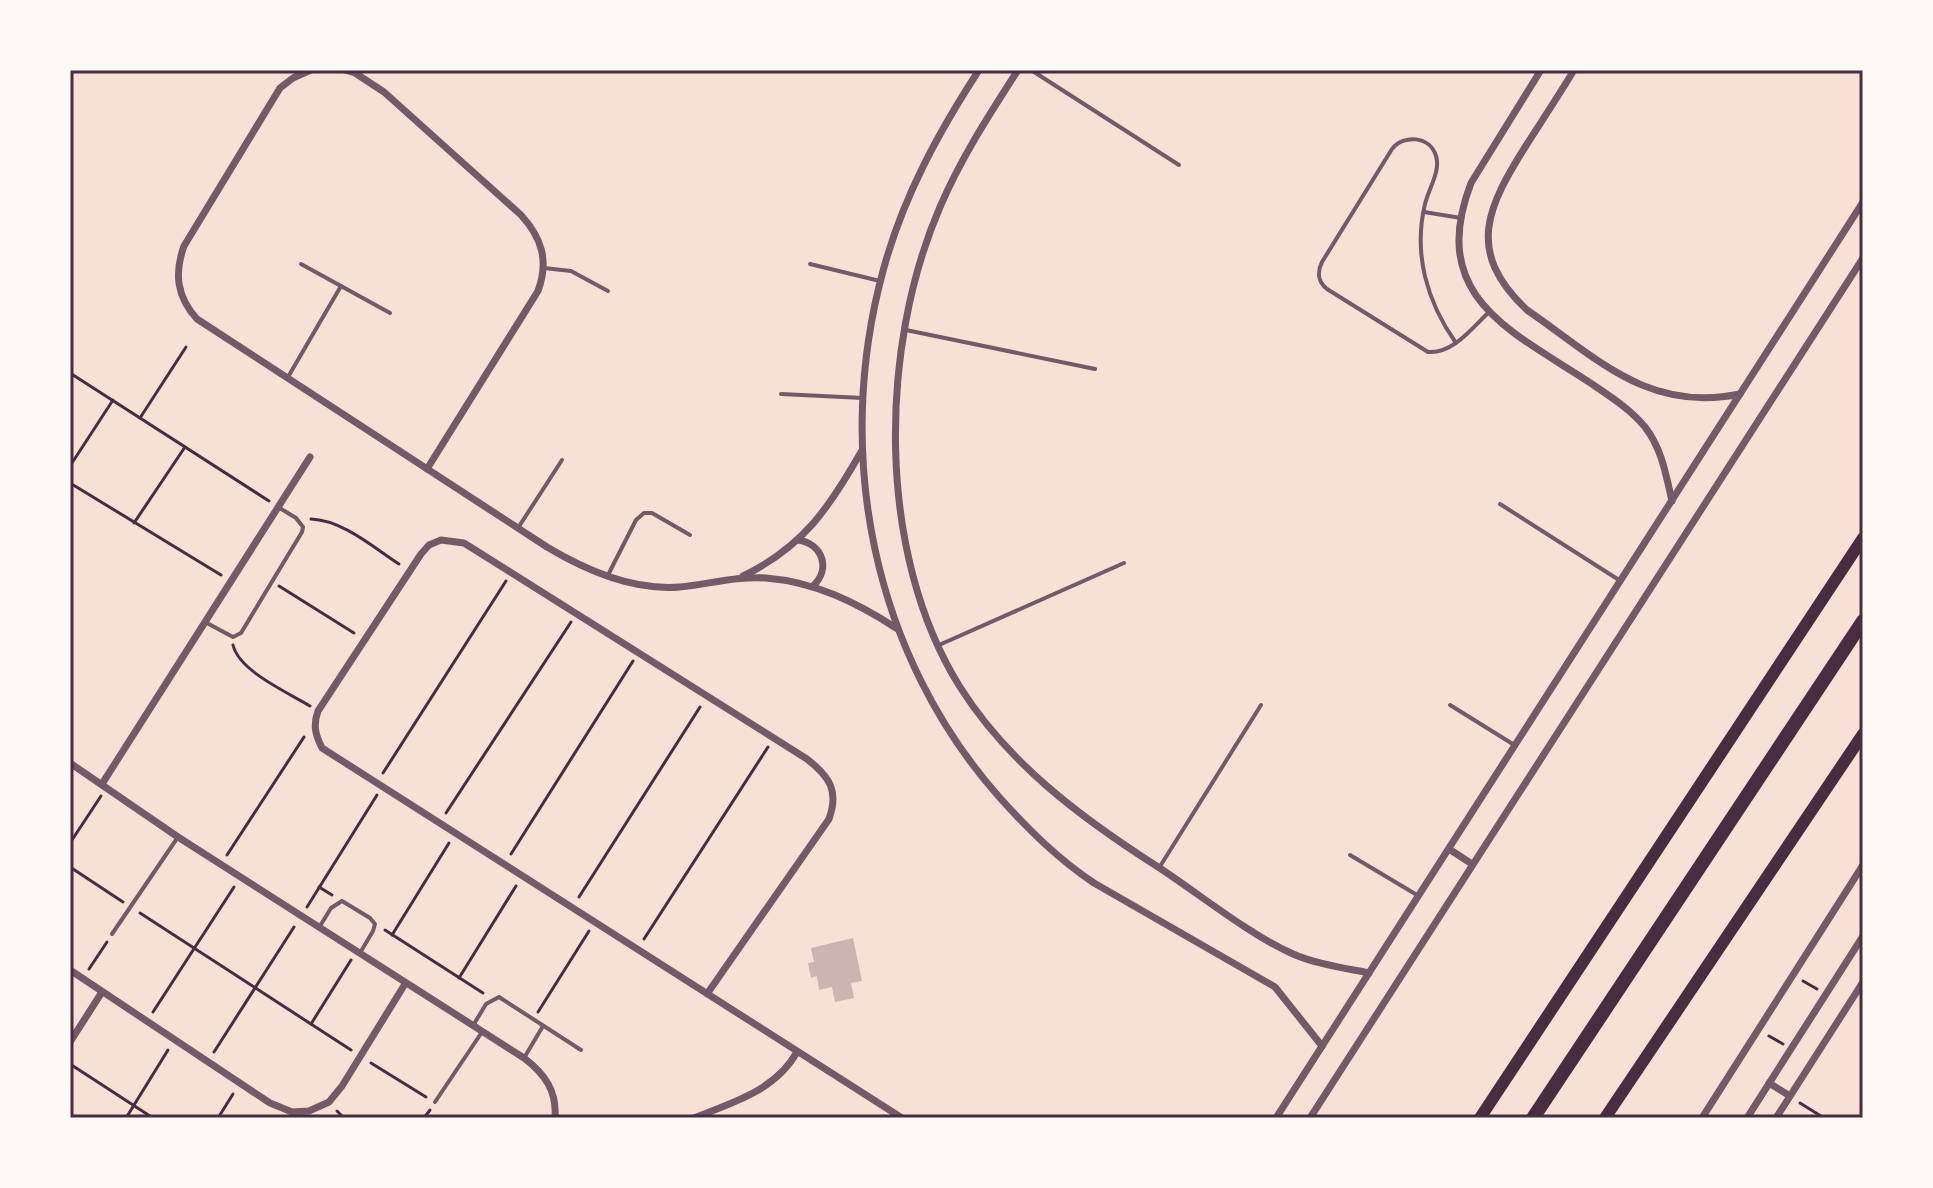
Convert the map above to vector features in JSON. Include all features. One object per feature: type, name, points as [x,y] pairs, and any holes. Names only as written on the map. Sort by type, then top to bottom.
[{"type":"highway","points":[[1480,1118],[1863,538]]},
{"type":"highway","points":[[1533,1118],[1863,621]]},
{"type":"highway","points":[[1605,1118],[1863,734]]},
{"type":"street","points":[[311,70],[280,88],[188,239],[179,261],[177,277],[180,293],[197,319],[570,561],[607,577],[652,586],[679,587],[741,577],[813,586],[842,597],[896,628]]},
{"type":"street","points":[[345,70],[384,92],[521,215],[541,245],[544,268],[538,291],[427,469]]},
{"type":"street","points":[[979,70],[943,125],[895,232],[880,281],[868,341],[861,450],[876,560],[896,628],[913,668],[947,730],[979,773],[1027,828],[1059,858],[1094,883],[1275,987],[1322,1046]]},
{"type":"street","points":[[1018,70],[972,142],[939,209],[915,278],[904,329],[895,415],[898,484],[906,541],[917,587],[939,645],[959,685],[1018,759],[1091,823],[1290,952],[1369,973]]},
{"type":"street","points":[[1541,70],[1471,183],[1461,218],[1460,251],[1464,271],[1471,290],[1500,323],[1633,414],[1656,443],[1672,502]]},
{"type":"street","points":[[1574,70],[1497,193],[1488,231],[1492,258],[1498,272],[1513,297],[1527,310],[1640,386],[1686,399],[1713,399],[1740,394]]},
{"type":"street","points":[[1276,1118],[1863,202]]},
{"type":"street","points":[[1310,1118],[1863,258]]},
{"type":"street","points":[[741,577],[771,561],[798,540],[834,499],[861,450]]},
{"type":"street","points":[[104,786],[310,457]]},
{"type":"street","points":[[707,994],[829,819],[835,802],[824,772],[464,543],[441,540],[429,545],[409,570],[318,711],[314,722],[322,748],[596,921],[637,949],[797,1052],[902,1118]]},
{"type":"street","points":[[798,540],[813,545],[822,558],[822,573],[813,586]]},
{"type":"street","points":[[70,763],[241,878],[524,1058],[549,1082],[555,1099],[555,1118]]},
{"type":"street","points":[[1449,849],[1472,864]]},
{"type":"street","points":[[1702,1118],[1863,865]]},
{"type":"street","points":[[1853,880],[1863,886]]},
{"type":"street","points":[[1747,1118],[1863,936]]},
{"type":"street","points":[[70,970],[270,1103],[292,1112],[309,1111],[329,1102],[405,984]]},
{"type":"street","points":[[1776,1118],[1863,982]]},
{"type":"street","points":[[70,1042],[102,992]]},
{"type":"street","points":[[694,1118],[773,1082],[782,1075],[797,1052]]},
{"type":"street","points":[[1769,1083],[1790,1096]]},
{"type":"lane","points":[[1031,70],[1179,165]]},
{"type":"lane","points":[[1456,343],[1437,312],[1424,277],[1420,241],[1423,212],[1436,169],[1436,156],[1430,146],[1420,141],[1405,139],[1395,144],[1322,262],[1319,276],[1327,289],[1422,350],[1440,352],[1456,343],[1489,312]]},
{"type":"lane","points":[[1423,212],[1461,218]]},
{"type":"lane","points":[[301,264],[390,313]]},
{"type":"lane","points":[[810,264],[880,281]]},
{"type":"lane","points":[[544,268],[571,271],[608,291]]},
{"type":"lane","points":[[287,379],[341,286]]},
{"type":"lane","points":[[904,329],[1095,369]]},
{"type":"lane","points":[[781,394],[863,398]]},
{"type":"lane","points":[[518,528],[562,460]]},
{"type":"lane","points":[[1500,504],[1622,581]]},
{"type":"lane","points":[[205,622],[233,637],[241,633],[302,532],[300,523],[278,507]]},
{"type":"lane","points":[[607,577],[636,520],[644,513],[652,513],[690,535]]},
{"type":"lane","points":[[939,645],[1124,563]]},
{"type":"lane","points":[[1159,868],[1261,705]]},
{"type":"lane","points":[[1450,705],[1516,746]]},
{"type":"lane","points":[[112,934],[178,837]]},
{"type":"lane","points":[[1350,855],[1418,896]]},
{"type":"lane","points":[[319,928],[331,908],[342,901],[375,924],[358,953]]},
{"type":"lane","points":[[473,1026],[492,999],[499,997],[581,1050]]},
{"type":"lane","points":[[524,1058],[544,1026]]},
{"type":"lane","points":[[435,1102],[482,1032]]},
{"type":"path","points":[[140,418],[186,347]]},
{"type":"path","points":[[70,373],[278,507]]},
{"type":"path","points":[[70,466],[113,400]]},
{"type":"path","points":[[134,523],[185,447]]},
{"type":"path","points":[[70,483],[231,581]]},
{"type":"path","points":[[300,523],[309,519],[324,519],[409,570]]},
{"type":"path","points":[[377,783],[511,572]]},
{"type":"path","points":[[272,582],[364,639]]},
{"type":"path","points":[[439,823],[576,613]]},
{"type":"path","points":[[233,637],[238,660],[318,711]]},
{"type":"path","points":[[505,864],[639,652]]},
{"type":"path","points":[[573,907],[707,695]]},
{"type":"path","points":[[221,865],[314,722]]},
{"type":"path","points":[[637,949],[774,738]]},
{"type":"path","points":[[70,843],[104,786]]},
{"type":"path","points":[[392,935],[456,833]]},
{"type":"path","points":[[70,867],[435,1102]]},
{"type":"path","points":[[459,978],[523,876]]},
{"type":"path","points":[[147,1022],[241,878]]},
{"type":"path","points":[[533,1019],[596,921]]},
{"type":"path","points":[[375,924],[492,999]]},
{"type":"path","points":[[83,979],[112,934]]},
{"type":"path","points":[[311,1024],[358,953]]},
{"type":"path","points":[[1793,975],[1826,994]]},
{"type":"path","points":[[1759,1030],[1791,1049]]},
{"type":"path","points":[[126,1118],[175,1040]]},
{"type":"path","points":[[70,1064],[153,1118]]},
{"type":"path","points":[[218,1118],[240,1083]]},
{"type":"path","points":[[1790,1096],[1824,1118]]},
{"type":"path","points":[[427,1114],[433,1118]]},
{"type":"building","points":[[853,938],[862,981],[851,983],[854,998],[835,1002],[832,987],[819,990],[817,976],[811,978],[808,963],[814,962],[811,948]]}]
